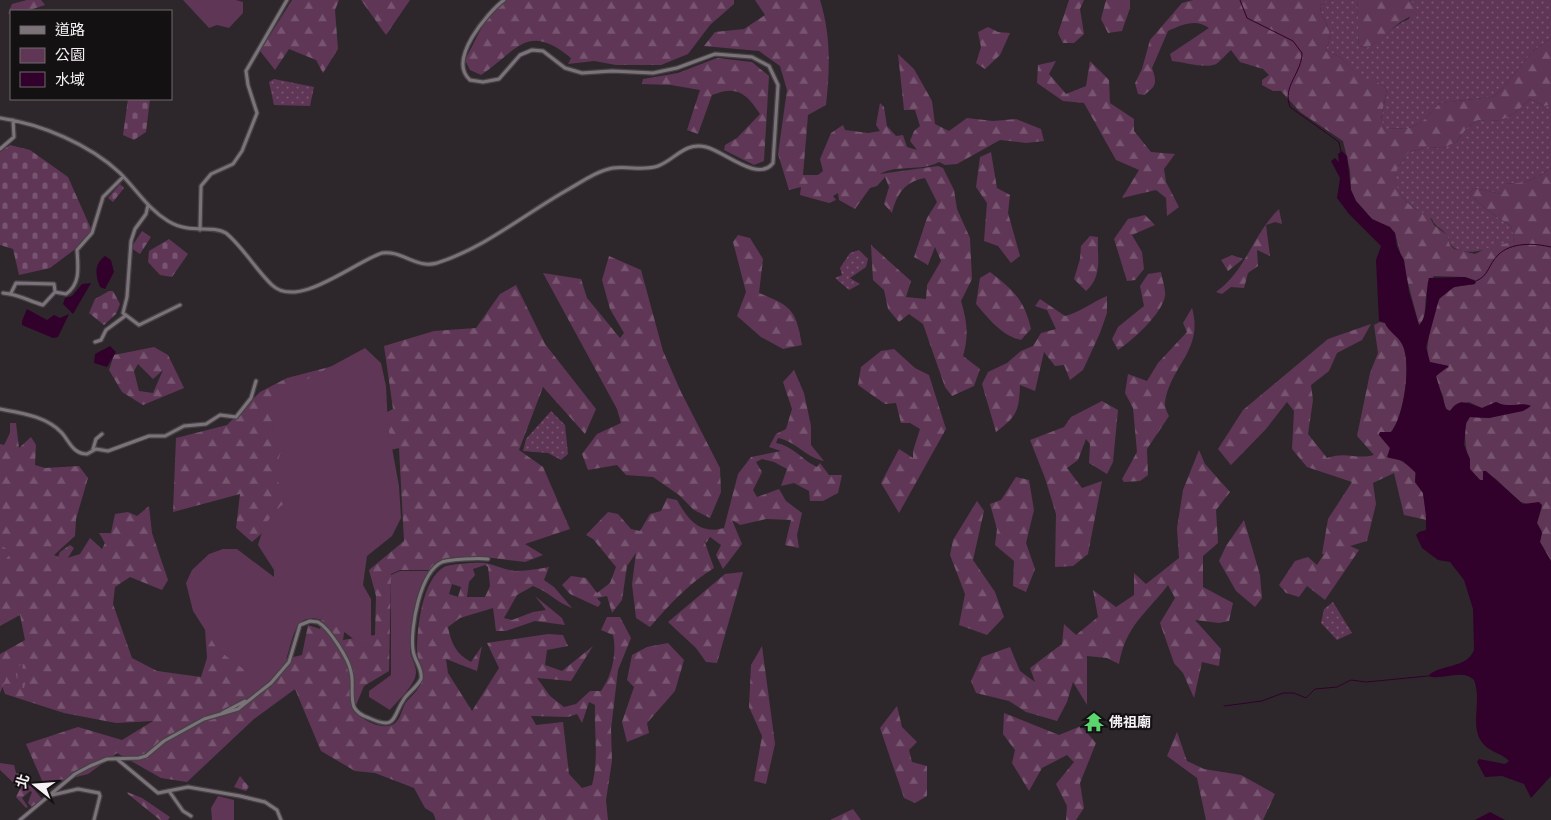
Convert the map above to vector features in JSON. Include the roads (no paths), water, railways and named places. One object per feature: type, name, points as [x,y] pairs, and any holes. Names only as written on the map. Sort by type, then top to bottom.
[{"type":"street","points":[[200,230],[201,186],[211,174],[233,164],[242,151],[257,113],[247,82],[247,69],[287,0]]},
{"type":"street","points":[[0,118],[24,121],[82,147],[104,160],[124,177],[149,205],[174,224],[200,230],[216,229],[226,233],[274,288],[284,292],[297,293],[382,253],[397,254],[423,264],[438,263],[496,234],[598,173],[613,168],[656,167],[687,148],[698,146],[710,148],[757,171],[766,170],[773,163],[778,82],[769,66],[752,57],[715,54],[677,68],[653,73],[612,71],[582,73],[565,68],[543,51],[532,50],[520,55],[499,79],[480,82],[470,80],[463,70],[463,58],[483,21],[504,0]]},
{"type":"street","points":[[0,149],[14,137],[13,120]]},
{"type":"street","points":[[55,292],[66,294],[73,290],[78,279],[78,250],[92,233],[103,197],[124,177]]},
{"type":"street","points":[[149,205],[146,214],[135,229],[129,248],[127,297],[123,313],[139,325],[180,305]]},
{"type":"street","points":[[3,293],[43,305],[55,292],[54,284],[16,283],[11,294]]},
{"type":"street","points":[[95,342],[101,340],[106,330],[125,316]]},
{"type":"street","points":[[0,409],[35,416],[62,433],[67,442],[81,454],[87,454],[93,450],[108,451],[149,436],[165,436],[184,426],[206,424],[220,415],[236,417],[250,398],[256,381]]},
{"type":"street","points":[[93,450],[96,439],[102,434]]},
{"type":"street","points":[[20,820],[75,774],[90,766],[107,759],[146,756],[164,741],[204,719],[217,716],[250,698],[271,683],[289,662],[300,625],[310,621],[318,622],[332,635],[350,668],[355,709],[373,720],[385,723],[391,722],[396,717],[404,700],[422,678],[412,648],[418,598],[430,575],[435,568],[448,561],[488,559]]},
{"type":"street","points":[[118,759],[158,793],[188,787],[265,802],[277,810],[281,820]]},
{"type":"street","points":[[124,766],[126,759]]},
{"type":"street","points":[[51,795],[78,789],[81,791],[96,790],[100,796],[94,820]]},
{"type":"street","points":[[169,791],[182,811],[191,816]]},
{"type":"water","points":[[1342,151],[1347,156],[1351,190],[1356,201],[1372,219],[1390,227],[1395,233],[1397,247],[1404,260],[1409,292],[1419,325],[1424,316],[1429,278],[1465,277],[1476,281],[1475,284],[1454,287],[1439,299],[1426,347],[1430,362],[1449,366],[1436,376],[1446,409],[1450,411],[1461,402],[1482,408],[1496,402],[1506,405],[1523,404],[1531,406],[1523,411],[1489,418],[1470,417],[1466,423],[1464,445],[1470,459],[1470,469],[1480,480],[1483,480],[1483,471],[1486,471],[1523,504],[1539,502],[1542,505],[1537,523],[1542,533],[1540,542],[1551,561],[1551,776],[1531,798],[1524,784],[1502,776],[1485,777],[1477,762],[1479,759],[1505,764],[1509,761],[1487,748],[1481,741],[1476,727],[1477,696],[1474,680],[1463,675],[1428,676],[1433,672],[1459,663],[1470,656],[1474,650],[1473,609],[1464,580],[1450,562],[1438,560],[1422,548],[1416,535],[1426,530],[1426,516],[1423,493],[1415,482],[1416,473],[1403,461],[1387,457],[1390,448],[1379,435],[1380,432],[1391,432],[1400,414],[1405,389],[1405,352],[1402,344],[1385,323],[1379,321],[1376,260],[1381,246],[1349,214],[1337,198],[1340,178],[1331,161],[1335,158],[1339,162],[1338,154]]},
{"type":"water","points":[[105,256],[111,260],[114,272],[105,289],[100,287],[96,270],[101,259]]},
{"type":"water","points":[[91,283],[73,314],[63,304],[65,298],[72,296],[82,284]]},
{"type":"water","points":[[27,309],[47,320],[54,315],[60,318],[69,314],[58,337],[53,338],[22,325]]},
{"type":"water","points":[[110,346],[116,352],[107,367],[94,363],[95,354]]},
{"type":"water","points":[[1490,812],[1505,820],[1475,820]]},
{"type":"waterway","points":[[1240,0],[1247,18],[1293,41],[1302,53],[1299,67],[1288,93],[1290,107],[1339,142],[1341,152]]},
{"type":"waterway","points":[[1476,281],[1484,276],[1498,255],[1509,248],[1530,244],[1551,247]]},
{"type":"waterway","points":[[1224,706],[1262,701],[1283,693],[1294,693],[1306,698],[1315,689],[1337,687],[1351,680],[1366,682],[1428,676]]},
{"type":"place","name":"佛祖廟","points":[[1094,722]]}]
